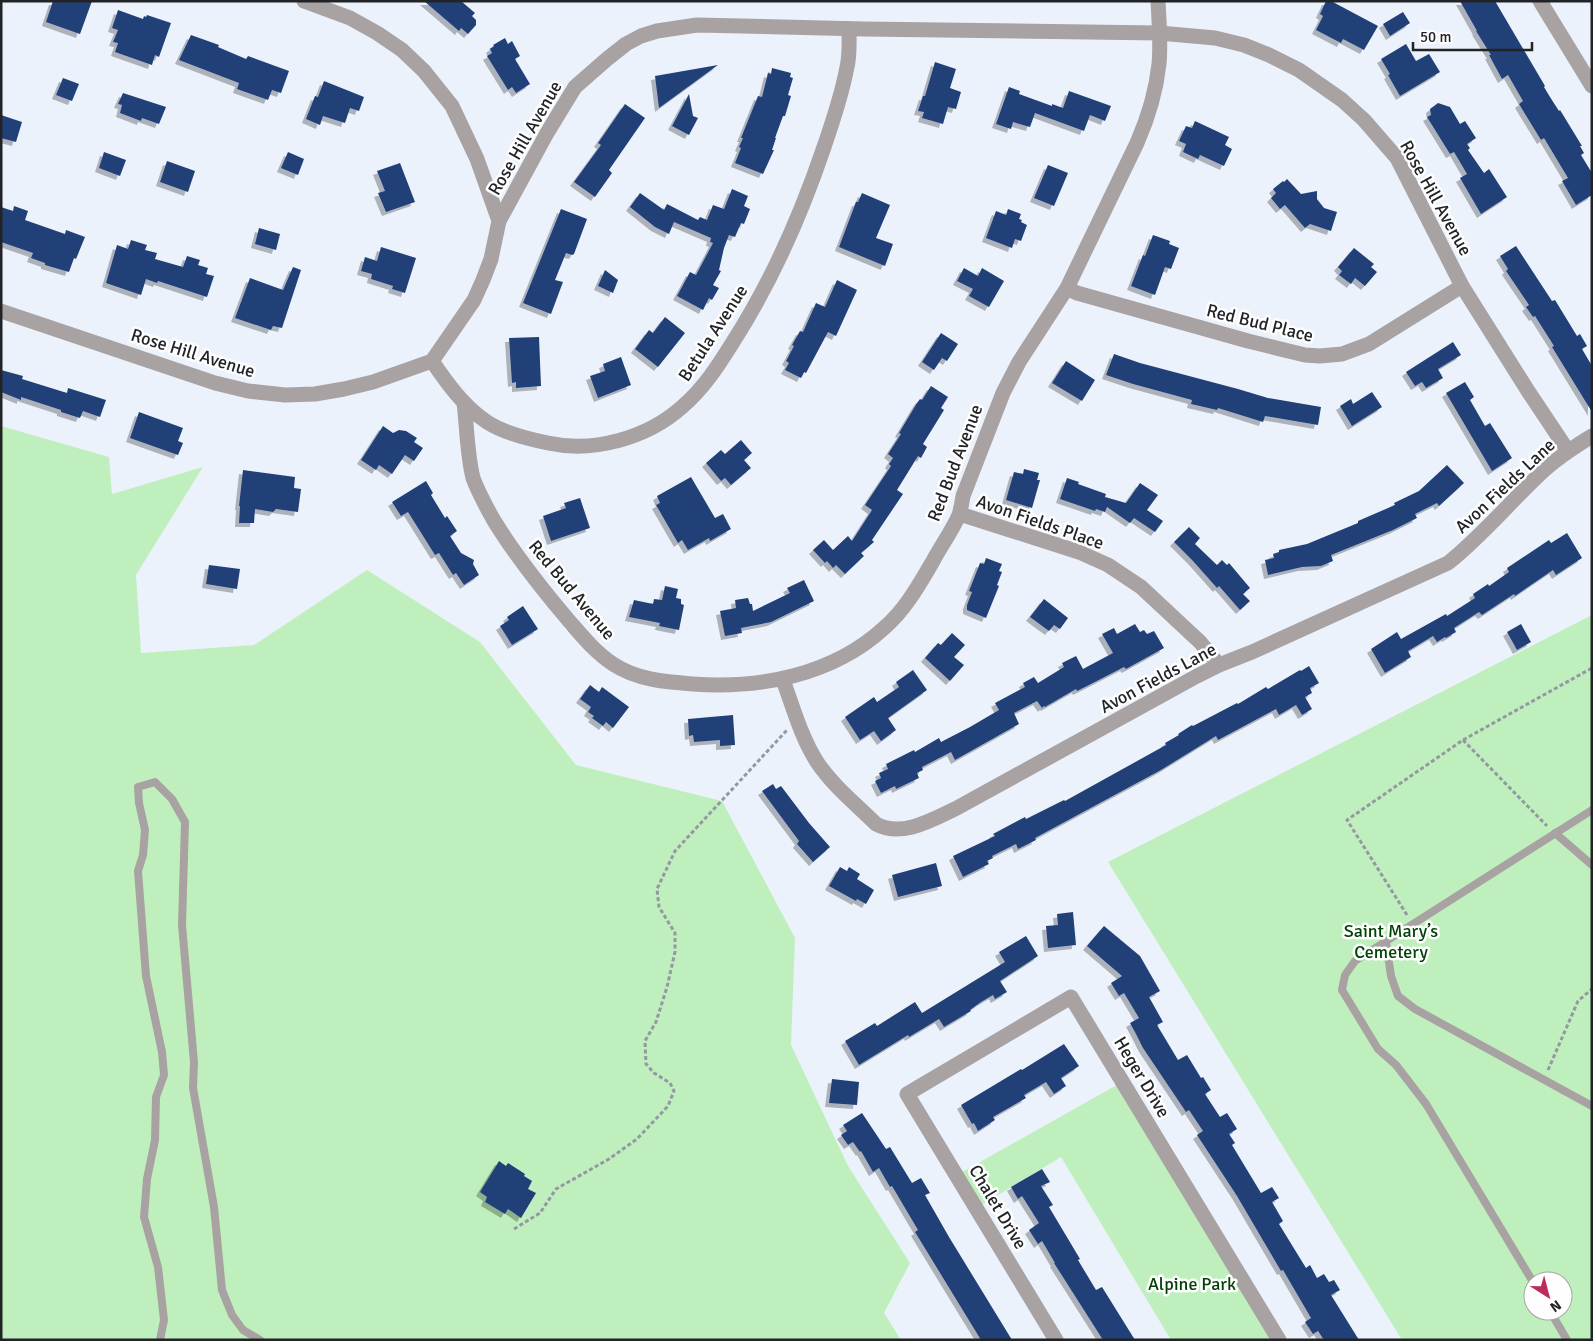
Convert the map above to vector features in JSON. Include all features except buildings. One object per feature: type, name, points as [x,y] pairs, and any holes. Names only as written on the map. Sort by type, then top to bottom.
[{"type":"street","points":[[304,1],[350,18],[377,32],[402,50],[424,71],[452,106],[477,159],[499,221]]},
{"type":"street","name":"Red Bud Avenue","points":[[464,403],[469,455],[474,478],[482,500],[508,543],[551,599],[595,650],[613,664],[648,679],[713,686],[747,685],[783,680],[847,655],[885,628],[900,611],[919,584],[960,514],[963,496],[1003,393],[1019,362],[1067,288],[1146,122],[1154,93],[1159,62],[1158,1]]},
{"type":"street","points":[[1540,1],[1592,86]]},
{"type":"street","name":"Rose Hill Avenue","points":[[1,310],[215,383],[248,391],[285,395],[315,394],[344,390],[432,361],[474,300],[490,259],[499,221],[546,133],[575,87],[626,44],[641,36],[657,31],[697,25],[1159,33],[1215,38],[1270,54],[1299,70],[1342,100],[1364,120],[1397,158],[1462,286],[1568,451]]},
{"type":"street","name":"Betula Avenue","points":[[432,361],[464,403],[486,422],[529,439],[556,445],[578,446],[622,440],[643,432],[675,413],[697,394],[711,377],[742,327],[770,276],[795,224],[832,122],[848,65],[849,29]]},
{"type":"street","name":"Red Bud Place","points":[[1067,288],[1077,293],[1248,341],[1305,355],[1320,356],[1342,354],[1369,344],[1462,286]]},
{"type":"street","name":"Avon Fields Lane","points":[[783,680],[807,743],[817,762],[831,780],[876,824],[885,829],[895,830],[927,823],[1219,665],[1252,652],[1448,563],[1464,550],[1543,472],[1590,436]]},
{"type":"street","name":"Avon Fields Place","points":[[960,514],[1079,552],[1108,565],[1141,586],[1200,642],[1219,665]]},
{"type":"street","name":"Heger Drive","points":[[907,1094],[1071,997],[1279,1340]]},
{"type":"street","name":"Chalet Drive","points":[[907,1094],[1056,1340]]},
{"type":"lane","points":[[160,1340],[164,1320],[158,1267],[144,1217],[147,1179],[155,1140],[156,1097],[164,1075],[162,1052],[146,976],[138,871],[143,855],[145,830],[138,787],[155,782],[172,799],[185,822],[182,925],[194,1062],[193,1088],[214,1207],[222,1290],[232,1315],[243,1330],[260,1340]]},
{"type":"lane","points":[[1526,1271],[1426,1104],[1396,1065],[1378,1049],[1342,990],[1345,976],[1355,962],[1592,810]]},
{"type":"lane","points":[[1555,833],[1592,865]]},
{"type":"lane","points":[[1386,942],[1391,976],[1398,996],[1415,1009],[1592,1106]]},
{"type":"lane","points":[[1556,1321],[1567,1340]]},
{"type":"path","points":[[1413,924],[1347,820],[1464,740],[1592,668]]},
{"type":"path","points":[[514,1229],[540,1213],[556,1189],[610,1159],[637,1139],[668,1106],[674,1090],[670,1082],[654,1073],[646,1064],[645,1040],[656,1022],[675,952],[675,933],[659,907],[657,889],[675,851],[798,719]]},
{"type":"path","points":[[1464,740],[1555,833]]},
{"type":"path","points":[[1544,1080],[1578,1001],[1592,988]]},
{"type":"green space","points":[[1,426],[109,457],[112,494],[203,467],[136,575],[141,653],[254,645],[367,570],[480,642],[576,765],[722,801],[795,938],[791,1045],[848,1166],[910,1263],[884,1313],[901,1340],[1,1340]]},
{"type":"green space","name":"Saint Mary’s Cemetery","points":[[1592,615],[1592,1340],[1402,1340],[1108,862]]},
{"type":"green space","name":"Alpine Park","points":[[1122,1082],[1279,1340],[1171,1340],[1061,1157],[977,1208],[957,1175]]}]
